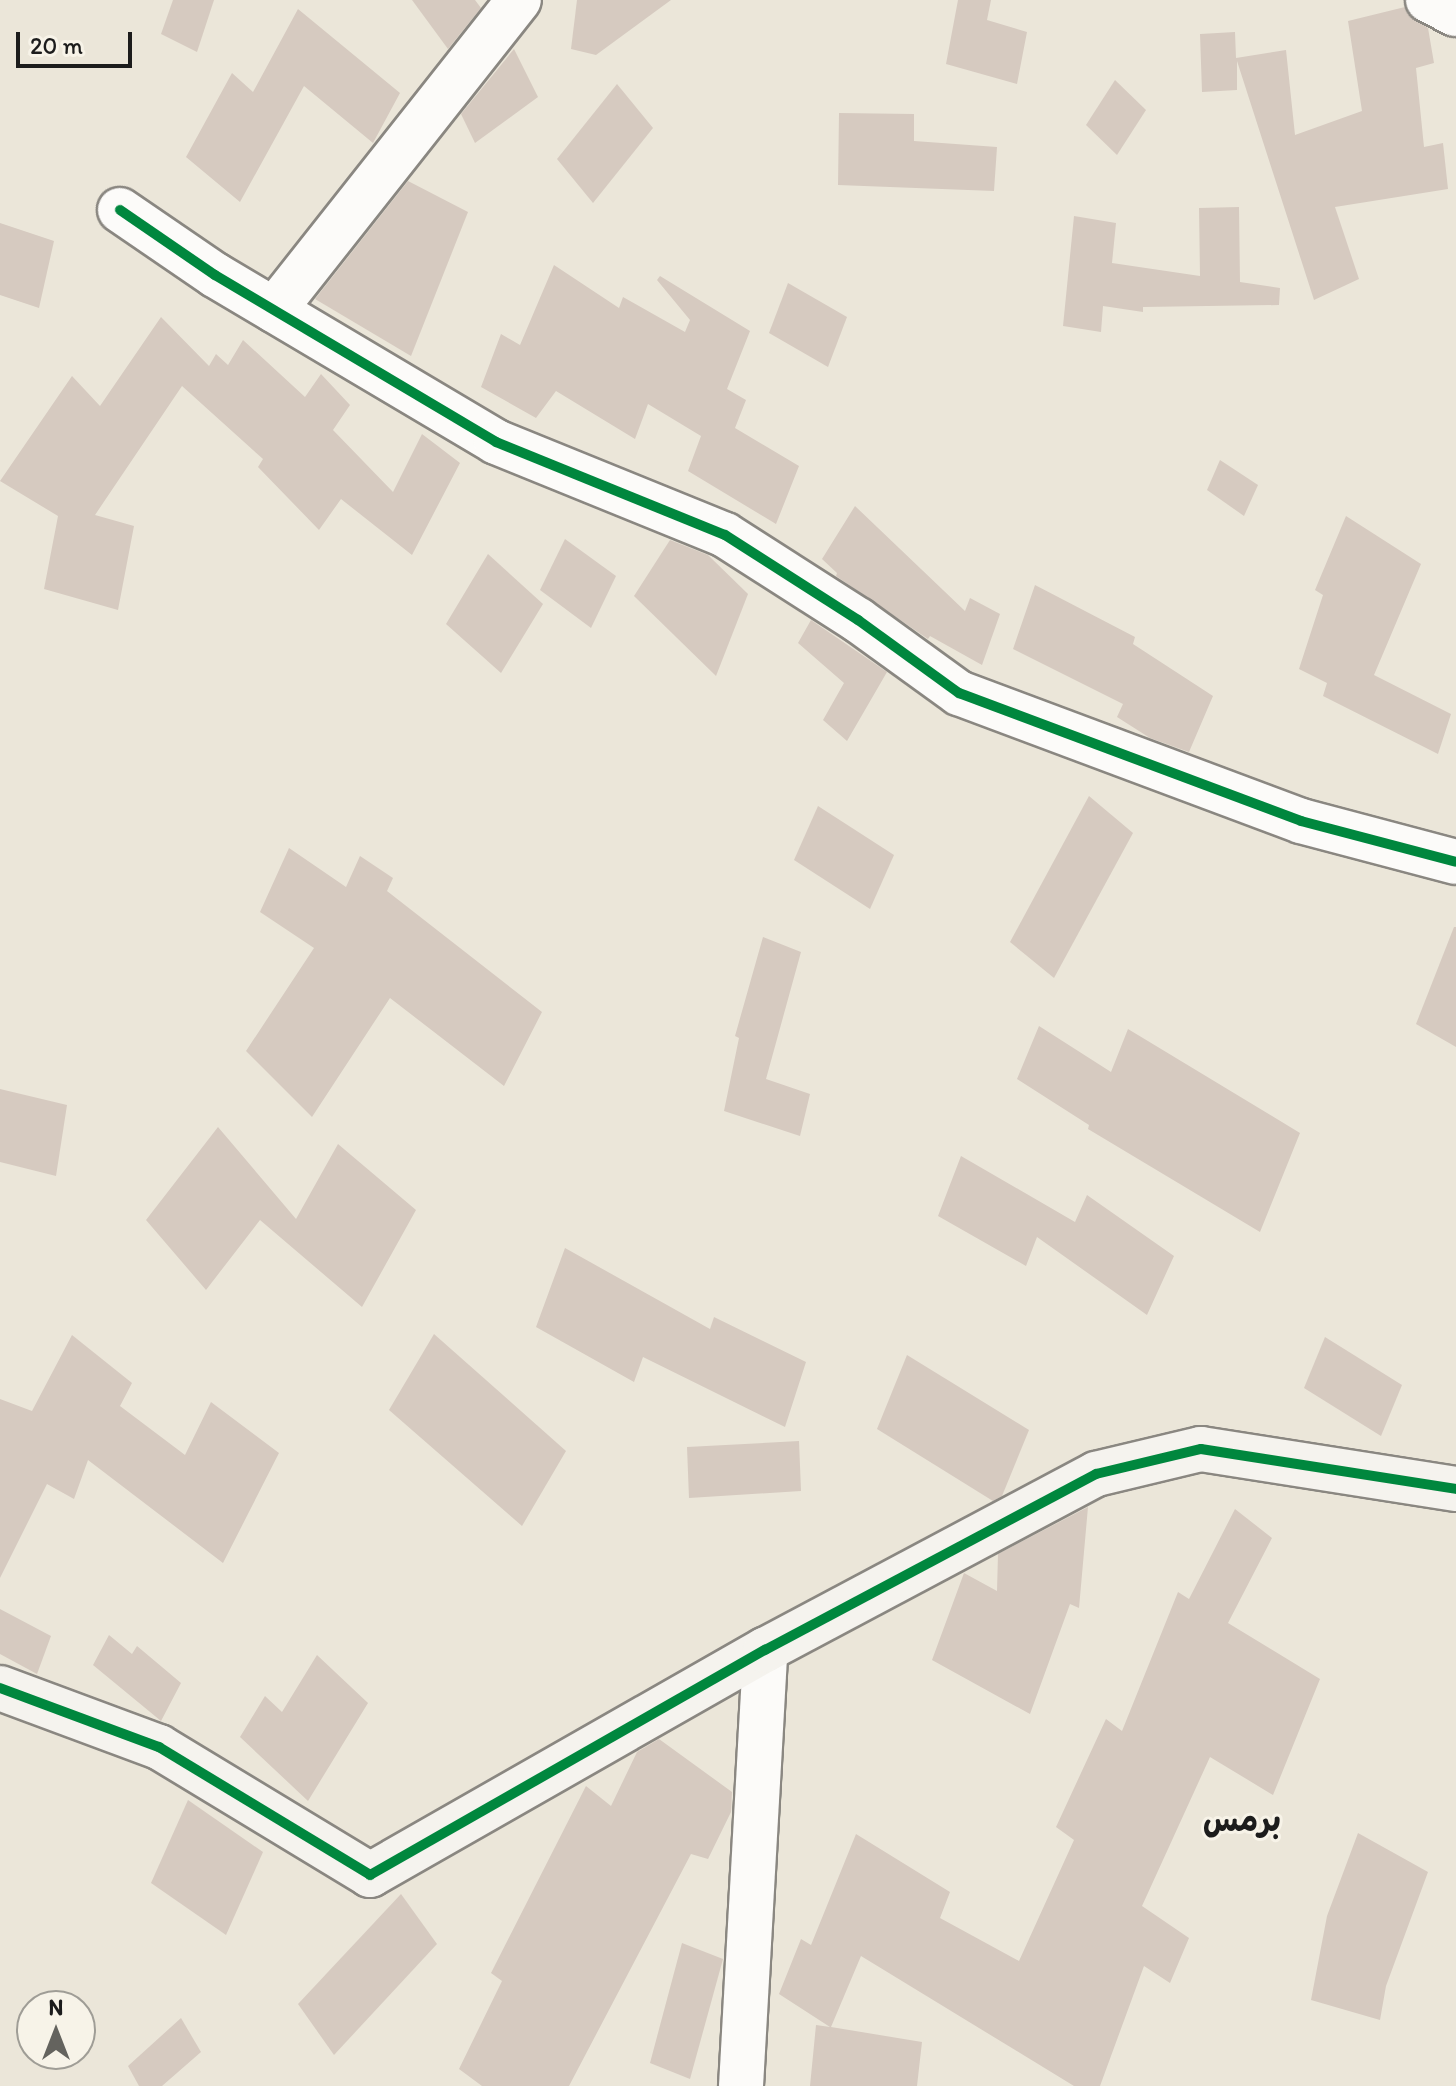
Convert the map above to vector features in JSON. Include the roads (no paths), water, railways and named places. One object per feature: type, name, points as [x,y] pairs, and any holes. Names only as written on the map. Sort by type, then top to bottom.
[{"type":"street","points":[[274,310],[519,0]]},
{"type":"street","points":[[1428,0],[1456,14]]},
{"type":"street","points":[[120,210],[274,310],[496,442],[725,535],[858,620],[959,693],[1301,821],[1456,862]]},
{"type":"street","points":[[0,1688],[159,1747],[370,1875],[765,1650],[1096,1474],[1201,1449],[1456,1489]]},
{"type":"street","points":[[741,2086],[765,1650]]},
{"type":"district","name":"برمس","points":[[1242,1820]]}]
